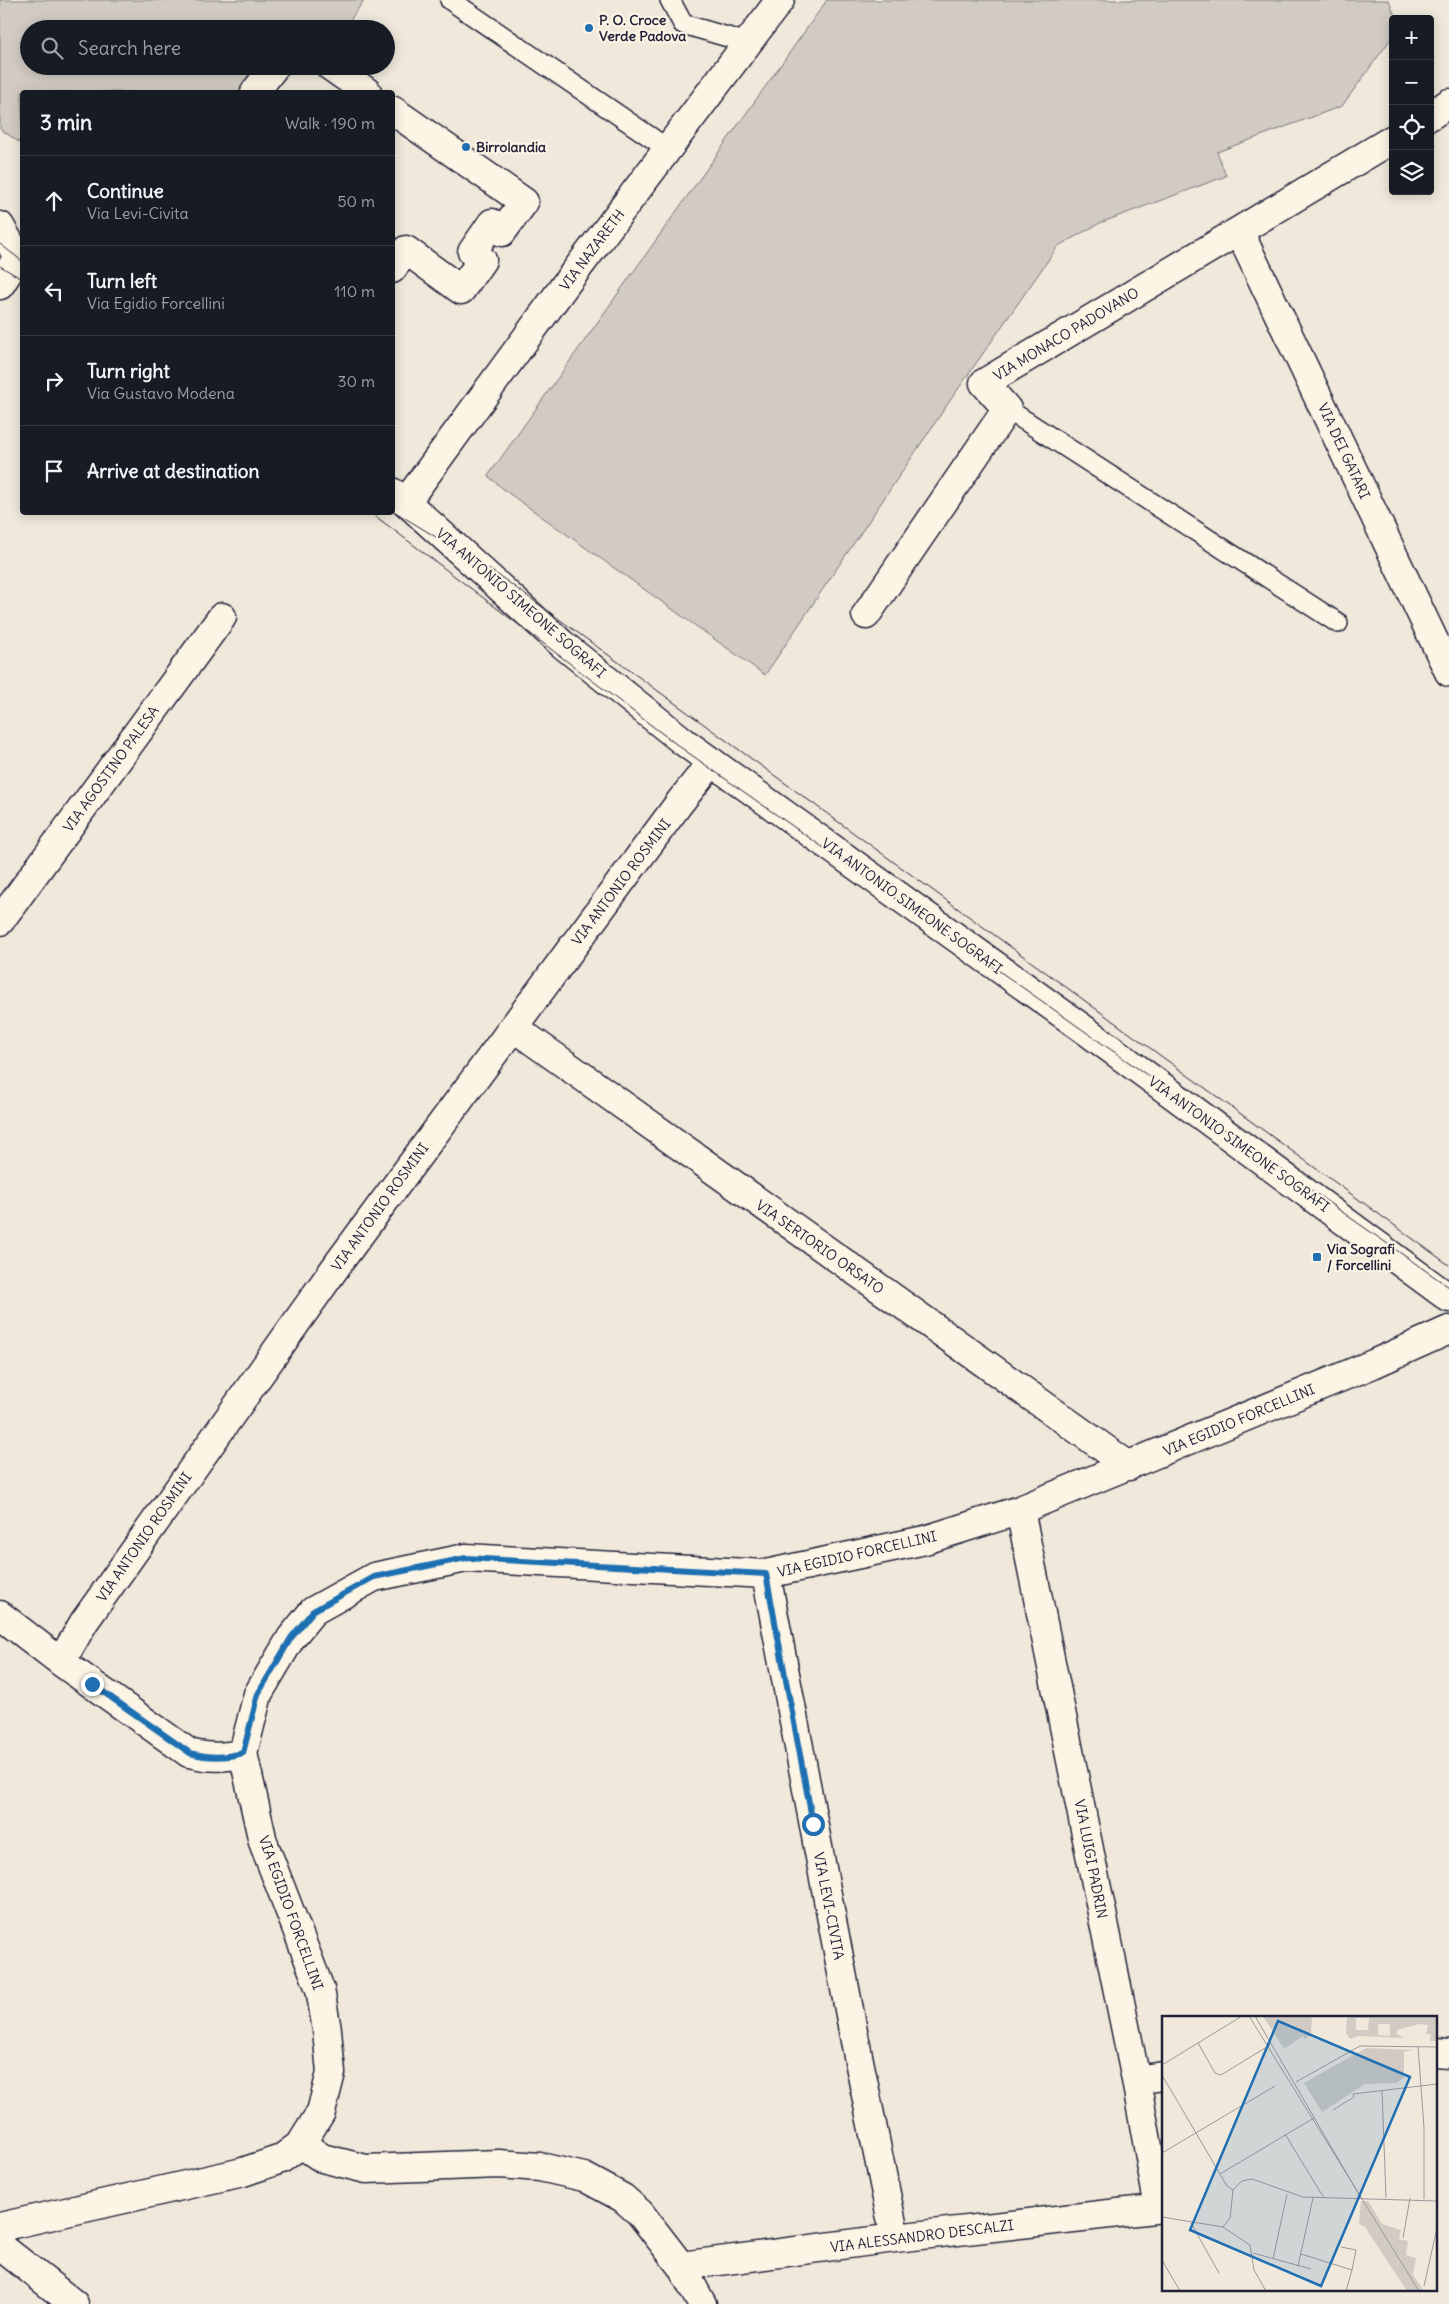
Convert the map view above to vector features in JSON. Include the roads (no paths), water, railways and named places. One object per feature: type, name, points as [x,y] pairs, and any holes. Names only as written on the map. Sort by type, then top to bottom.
[{"type":"street","name":"VIA NAZARETH","points":[[399,497],[668,149],[780,0]]},
{"type":"street","points":[[257,90],[268,75]]},
{"type":"street","points":[[343,75],[364,90]]},
{"type":"street","points":[[1434,113],[1449,103]]},
{"type":"street","points":[[395,112],[524,202],[502,232],[492,223],[472,252],[482,260],[461,290],[406,250],[395,265]]},
{"type":"street","name":"VIA MONACO PADOVANO","points":[[1007,409],[984,383],[1389,141]]},
{"type":"street","points":[[0,226],[20,256],[0,286]]},
{"type":"street","name":"VIA DEI GATARI","points":[[1239,231],[1449,672]]},
{"type":"street","points":[[866,616],[1007,409]]},
{"type":"street","name":"VIA ANTONIO SIMEONE SOGRAFI","points":[[399,497],[562,644],[712,762],[1092,1036],[1449,1298]]},
{"type":"street","name":"VIA AGOSTINO PALESA","points":[[0,921],[222,617]]},
{"type":"street","name":"VIA ANTONIO ROSMINI","points":[[61,1662],[84,1622],[311,1301],[683,797],[712,762]]},
{"type":"street","name":"VIA SERTORIO ORSATO","points":[[512,1027],[1129,1466]]},
{"type":"street","name":"VIA EGIDIO FORCELLINI","points":[[0,2228],[243,2172],[281,2159],[300,2144],[321,2112],[331,2073],[327,2030],[320,1989],[263,1842],[243,1753],[258,1694],[291,1638],[313,1611],[374,1577],[466,1558],[766,1574],[925,1540],[1020,1510],[1373,1364],[1449,1330]]},
{"type":"street","name":"VIA LUIGI PADRIN","points":[[1020,1510],[1161,2208]]},
{"type":"street","name":"VIA LEVI-CIVITA","points":[[766,1574],[854,2036],[896,2238]]},
{"type":"street","points":[[0,1616],[61,1662],[190,1753],[208,1758],[224,1758],[243,1753]]},
{"type":"street","points":[[1436,2053],[1449,2054]]},
{"type":"street","points":[[1136,2080],[1162,2076]]},
{"type":"street","points":[[300,2144],[322,2158],[366,2169],[499,2164],[540,2167],[584,2177],[624,2198],[640,2213],[681,2266],[702,2304]]},
{"type":"street","name":"VIA ALESSANDRO DESCALZI","points":[[681,2266],[896,2238],[1161,2208]]},
{"type":"street","points":[[0,2246],[74,2304]]},
{"type":"lane","points":[[450,0],[668,149]]},
{"type":"lane","points":[[670,0],[683,24],[748,44]]},
{"type":"lane","points":[[1007,409],[1338,623]]},
{"type":"tram line","points":[[0,244],[20,259]]},
{"type":"tram line","points":[[0,266],[20,278]]},
{"type":"tram line","points":[[395,512],[501,577],[1449,1265]]},
{"type":"tram line","points":[[374,515],[680,747],[1449,1287]]},
{"type":"place","name":"P. O. Croce Verde Padova","points":[[589,28]]},
{"type":"place","name":"Birrolandia","points":[[466,147]]},
{"type":"place","name":"Via Sografi / Forcellini","points":[[1317,1257]]}]
